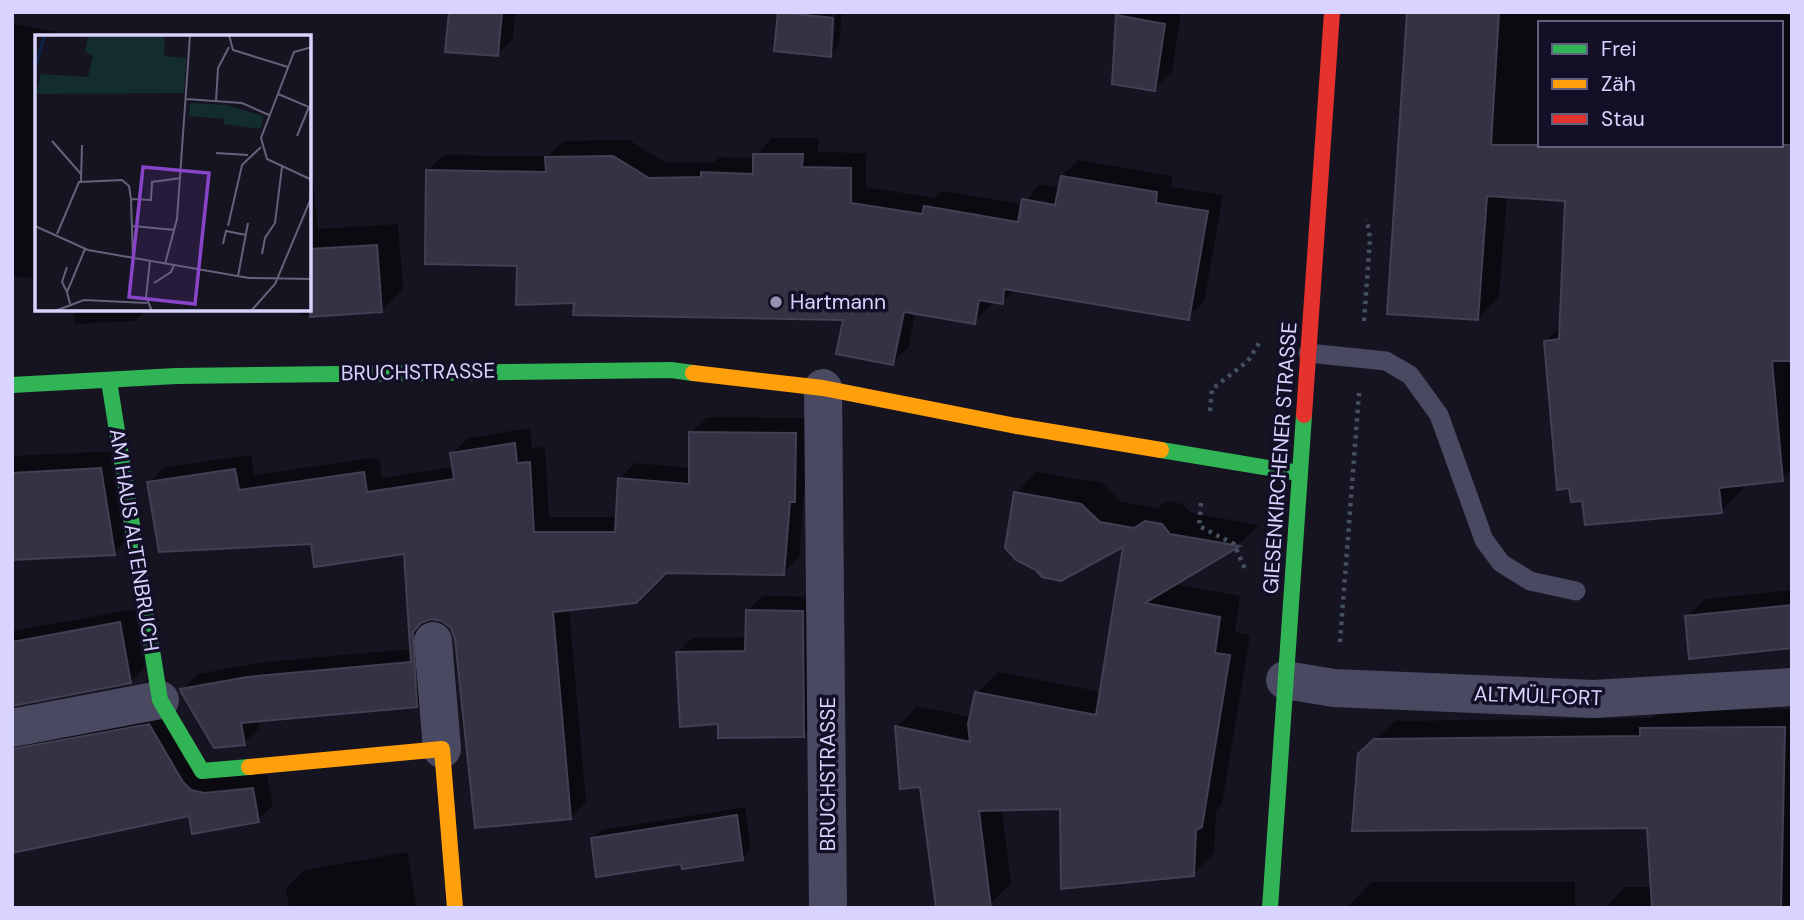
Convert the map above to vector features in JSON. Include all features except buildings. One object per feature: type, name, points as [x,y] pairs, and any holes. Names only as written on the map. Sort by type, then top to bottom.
[{"type":"street","name":"GIESENKIRCHENER STRASSE","points":[[1270,908],[1299,473],[1324,165],[1332,12]]},
{"type":"street","name":"BRUCHSTRASSE","points":[[12,385],[176,376],[658,370],[823,388],[1016,426],[1299,473]]},
{"type":"street","name":"AM HAUS ALTENBRUCH","points":[[108,381],[160,700],[202,771],[442,749]]},
{"type":"street","name":"BRUCHSTRASSE","points":[[823,388],[828,908]]},
{"type":"street","points":[[433,640],[455,908]]},
{"type":"street","name":"ALTMÜLFORT","points":[[1285,680],[1335,688],[1594,699],[1792,687]]},
{"type":"street","points":[[12,728],[160,700]]},
{"type":"lane","points":[[1308,353],[1386,361],[1410,375],[1439,415],[1484,540],[1501,563],[1530,581],[1576,591]]},
{"type":"path","points":[[1335,688],[1345,597],[1370,239]]},
{"type":"path","points":[[1212,389],[1248,361],[1268,329]]},
{"type":"path","points":[[1199,526],[1234,544],[1249,578]]},
{"type":"traffic: fast","points":[[12,385],[176,376],[671,370],[693,373]]},
{"type":"traffic: fast","points":[[109,381],[160,700],[202,771],[249,767]]},
{"type":"traffic: fast","points":[[1270,908],[1304,415]]},
{"type":"traffic: fast","points":[[1161,450],[1299,473]]},
{"type":"traffic: slow","points":[[693,373],[823,388],[1016,426],[1161,450]]},
{"type":"traffic: slow","points":[[249,767],[442,749],[455,908]]},
{"type":"traffic: jam","points":[[1304,415],[1332,12]]},
{"type":"place","name":"Hartmann","points":[[776,302]]}]
